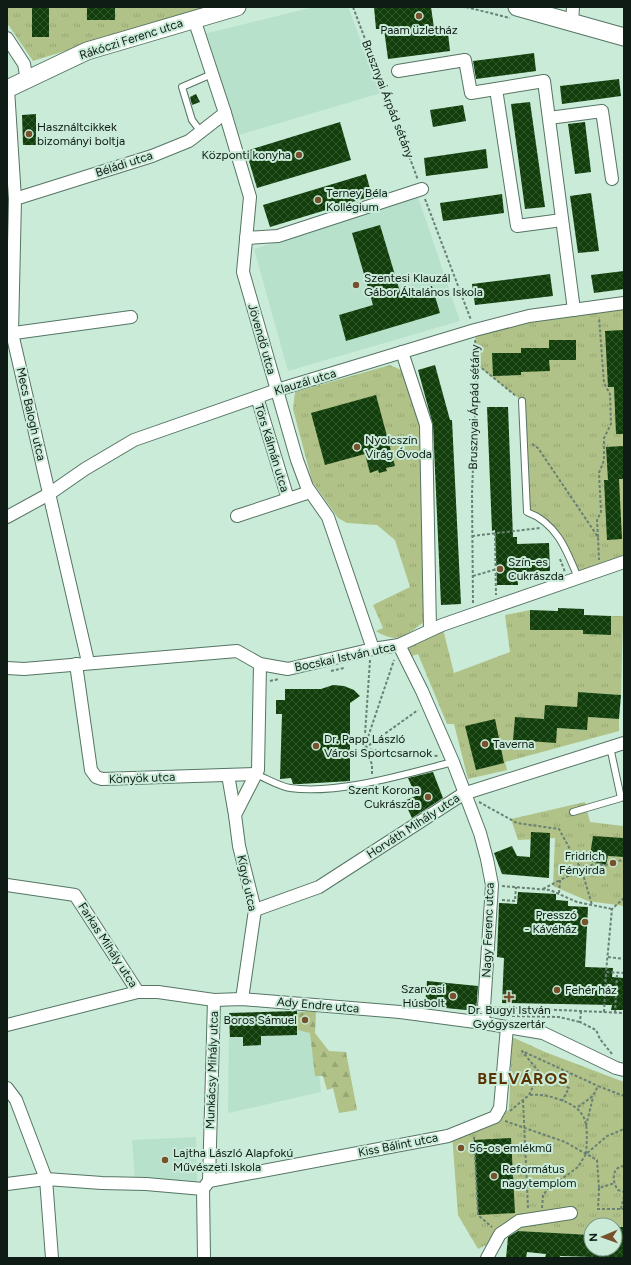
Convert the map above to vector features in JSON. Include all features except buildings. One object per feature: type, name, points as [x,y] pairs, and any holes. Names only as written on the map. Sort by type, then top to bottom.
[{"type":"main road","name":"Rákóczi Ferenc utca","points":[[7,89],[88,52],[237,7]]},
{"type":"main road","points":[[516,7],[572,14],[624,37]]},
{"type":"street","name":"Jövendő utca","points":[[194,19],[225,113],[250,197],[243,272],[297,460],[310,492],[328,517],[373,655]]},
{"type":"street","points":[[7,38],[24,64],[27,80]]},
{"type":"street","points":[[398,71],[465,60],[471,93],[544,82],[574,310]]},
{"type":"street","name":"Mecs Balogh utca","points":[[7,89],[15,199],[10,333],[49,494],[82,663]]},
{"type":"street","points":[[496,89],[517,226],[562,220]]},
{"type":"street","points":[[549,118],[602,111],[612,179]]},
{"type":"street","name":"Béládi utca","points":[[15,199],[152,156],[189,141],[225,113]]},
{"type":"street","points":[[246,238],[278,236],[422,189]]},
{"type":"street","name":"Klauzál utca","points":[[7,517],[49,494],[84,469],[134,440],[277,390],[475,330],[529,316],[624,303]]},
{"type":"street","points":[[10,333],[131,317]]},
{"type":"street","points":[[402,352],[426,425],[430,629]]},
{"type":"street","name":"Törs Kálmán utca","points":[[257,397],[288,499]]},
{"type":"street","name":"Törs Kálmán utca","points":[[237,516],[310,492]]},
{"type":"street","name":"Bocskai István utca","points":[[7,668],[24,669],[237,651],[260,664],[288,669],[373,655],[399,645],[473,608],[573,580],[624,562]]},
{"type":"street","points":[[399,645],[422,691],[453,762],[464,796]]},
{"type":"street","name":"Könyök utca","points":[[82,663],[91,770],[96,777],[102,779],[256,774]]},
{"type":"street","points":[[235,815],[258,770],[260,664]]},
{"type":"street","name":"Horváth Mihály utca","points":[[255,910],[319,887],[464,796],[624,743]]},
{"type":"street","name":"Kígyó utca","points":[[228,775],[239,846],[255,910],[242,999]]},
{"type":"street","name":"Nagy Ferenc utca","points":[[464,796],[480,833],[492,885],[483,1023]]},
{"type":"street","name":"Farkas Mihály utca","points":[[7,885],[75,895],[138,992]]},
{"type":"street","name":"Ady Endre utca","points":[[7,1025],[138,992],[158,992],[214,1000],[242,999],[400,1012],[543,1033],[616,1068],[624,1070]]},
{"type":"street","name":"Munkácsy Mihály utca","points":[[204,1258],[214,1000]]},
{"type":"street","points":[[495,1117],[500,1108],[507,1027]]},
{"type":"street","points":[[7,1088],[16,1100],[46,1179],[52,1258]]},
{"type":"street","name":"Kiss Bálint utca","points":[[7,1184],[46,1179],[102,1183],[206,1185],[448,1136],[495,1117]]},
{"type":"street","points":[[487,1258],[500,1234],[519,1221],[571,1213]]},
{"type":"lane","points":[[201,132],[192,120],[182,87],[212,74]]},
{"type":"lane","points":[[522,401],[527,512],[544,520],[562,540],[573,580]]},
{"type":"lane","points":[[573,812],[621,798],[610,747]]},
{"type":"lane","points":[[256,774],[289,788],[334,788],[372,781],[453,762]]},
{"type":"path","name":"Brusznyai Árpád sétány","points":[[353,7],[475,330],[477,365],[472,536],[473,608]]},
{"type":"path","points":[[599,307],[604,383],[610,394],[610,424],[604,438],[604,460],[599,473],[600,512],[597,520],[600,571]]},
{"type":"path","points":[[477,365],[522,401]]},
{"type":"path","points":[[523,440],[538,448],[598,537]]},
{"type":"path","points":[[472,536],[542,528]]},
{"type":"path","points":[[491,596],[497,594],[495,533]]},
{"type":"path","points":[[559,555],[573,580]]},
{"type":"path","points":[[472,576],[497,569]]},
{"type":"path","points":[[473,608],[479,601]]},
{"type":"path","points":[[363,661],[373,655]]},
{"type":"path","points":[[372,781],[372,764],[364,749],[373,655]]},
{"type":"path","points":[[390,656],[394,660],[397,667]]},
{"type":"path","points":[[364,749],[394,660]]},
{"type":"path","points":[[330,671],[350,666]]},
{"type":"path","points":[[260,681],[264,682],[280,679]]},
{"type":"path","points":[[364,749],[418,710],[421,716]]},
{"type":"path","points":[[364,749],[440,756],[436,749]]},
{"type":"path","points":[[464,796],[472,797],[517,823],[559,829],[581,870],[592,905]]},
{"type":"path","points":[[542,889],[593,864],[606,865],[614,860],[624,861]]},
{"type":"path","points":[[559,894],[560,880]]},
{"type":"path","points":[[492,885],[550,890],[577,902],[612,909]]},
{"type":"path","points":[[491,899],[515,901],[516,887]]},
{"type":"path","points":[[604,1012],[612,909],[624,898]]},
{"type":"path","points":[[608,957],[624,959]]},
{"type":"path","points":[[606,972],[624,973]]},
{"type":"path","points":[[615,1013],[617,973]]},
{"type":"path","points":[[485,1006],[624,1013]]},
{"type":"path","points":[[504,1007],[505,1016],[559,1017],[580,1022],[596,1030],[600,1039],[612,1054],[618,1056]]},
{"type":"path","points":[[580,1022],[582,1011]]},
{"type":"path","points":[[562,1101],[568,1088],[539,1073],[522,1051],[598,1086],[624,1096]]},
{"type":"path","points":[[529,1095],[539,1073]]},
{"type":"path","points":[[586,1128],[593,1096],[598,1086]]},
{"type":"path","points":[[495,1117],[506,1116],[514,1107],[529,1095],[538,1094],[578,1107],[584,1117],[586,1128],[586,1154]]},
{"type":"path","points":[[578,1107],[593,1096]]},
{"type":"path","points":[[523,1099],[528,1208]]},
{"type":"path","points":[[495,1117],[565,1142],[597,1160],[599,1188],[598,1209],[624,1209]]},
{"type":"path","points":[[522,1212],[528,1208],[542,1208],[543,1195],[548,1189],[578,1167],[586,1154],[607,1136],[624,1129]]},
{"type":"path","points":[[478,1132],[473,1138],[478,1215],[495,1229]]},
{"type":"path","points":[[624,1166],[616,1170],[615,1183],[618,1190],[624,1192]]},
{"type":"path","points":[[599,1188],[615,1183]]},
{"type":"path","points":[[620,1209],[624,1196]]},
{"type":"shaded area","points":[[314,7],[348,7],[381,93],[239,135],[204,34]]},
{"type":"shaded area","name":"Szentesi Klauzál Gábor Általános Iskola","points":[[418,197],[460,321],[288,371],[254,249]]},
{"type":"shaded area","points":[[316,1010],[315,1033],[321,1092],[228,1113],[229,1013]]},
{"type":"shaded area","name":"Lajtha László Alapfokú Művészeti Iskola","points":[[196,1137],[197,1182],[135,1181],[132,1140]]},
{"type":"green space","points":[[7,7],[206,7],[33,61],[7,23]]},
{"type":"green space","points":[[624,303],[624,562],[578,578],[561,540],[544,520],[527,512],[522,401],[477,365],[475,330]]},
{"type":"green space","points":[[390,365],[408,373],[426,425],[425,621],[402,637],[396,638],[376,631],[383,628],[373,605],[410,587],[395,540],[377,525],[347,523],[338,518],[312,481],[293,409],[295,392]]},
{"type":"green space","points":[[530,610],[530,630],[583,630],[583,634],[610,635],[611,616],[623,616],[621,695],[578,692],[577,707],[544,721],[515,717],[514,740],[557,728],[586,730],[588,717],[619,719],[619,731],[505,762],[507,770],[468,779],[454,724],[447,724],[418,654],[406,658],[399,645],[442,625],[454,673],[510,652],[505,615]]},
{"type":"green space","points":[[585,802],[590,822],[623,826],[624,818],[624,838],[593,837],[589,861],[606,865],[608,856],[624,857],[624,906],[588,901],[553,886],[555,838],[518,840],[511,819]]},
{"type":"green space","points":[[316,1010],[315,1033],[329,1051],[346,1052],[357,1110],[339,1113],[333,1088],[327,1090],[323,1076],[315,1076],[310,1033],[298,1030],[297,1013]]},
{"type":"green space","points":[[512,1037],[545,1052],[624,1082],[624,1227],[623,1217],[583,1217],[583,1235],[516,1231],[478,1249],[458,1215],[452,1134],[509,1110]]},
{"type":"place","name":"Paam üzletház","points":[[419,16]]},
{"type":"place","name":"Használtcikkek bizományi boltja","points":[[29,134]]},
{"type":"place","name":"Központi konyha","points":[[299,155]]},
{"type":"place","name":"Terney Béla Kollégium","points":[[318,200]]},
{"type":"place","name":"Szentesi Klauzál Gábor Általános Iskola","points":[[356,285]]},
{"type":"place","name":"Nyolcszín Virág Óvoda","points":[[357,447]]},
{"type":"place","name":"Szín-es Cukrászda","points":[[500,569]]},
{"type":"place","name":"Taverna","points":[[485,744]]},
{"type":"place","name":"Dr. Papp László Városi Sportcsarnok","points":[[316,746]]},
{"type":"place","name":"Szent Korona Cukrászda","points":[[428,797]]},
{"type":"place","name":"Fridrich Fényirda","points":[[613,863]]},
{"type":"place","name":"Presszó - Kávéház","points":[[585,922]]},
{"type":"place","name":"Fehér ház","points":[[557,990]]},
{"type":"place","name":"Szarvasi Húsbolt","points":[[453,996]]},
{"type":"place","name":"Dr. Bugyi István Gyógyszertár","points":[[509,997]]},
{"type":"place","name":"Boros Sámuel","points":[[305,1020]]},
{"type":"place","name":"56-os emlékmű","points":[[461,1148]]},
{"type":"place","name":"Lajtha László Alapfokú Művészeti Iskola","points":[[165,1160]]},
{"type":"place","name":"Református nagytemplom","points":[[494,1176]]},
{"type":"district","name":"BELVÁROS","points":[[523,1078]]}]
